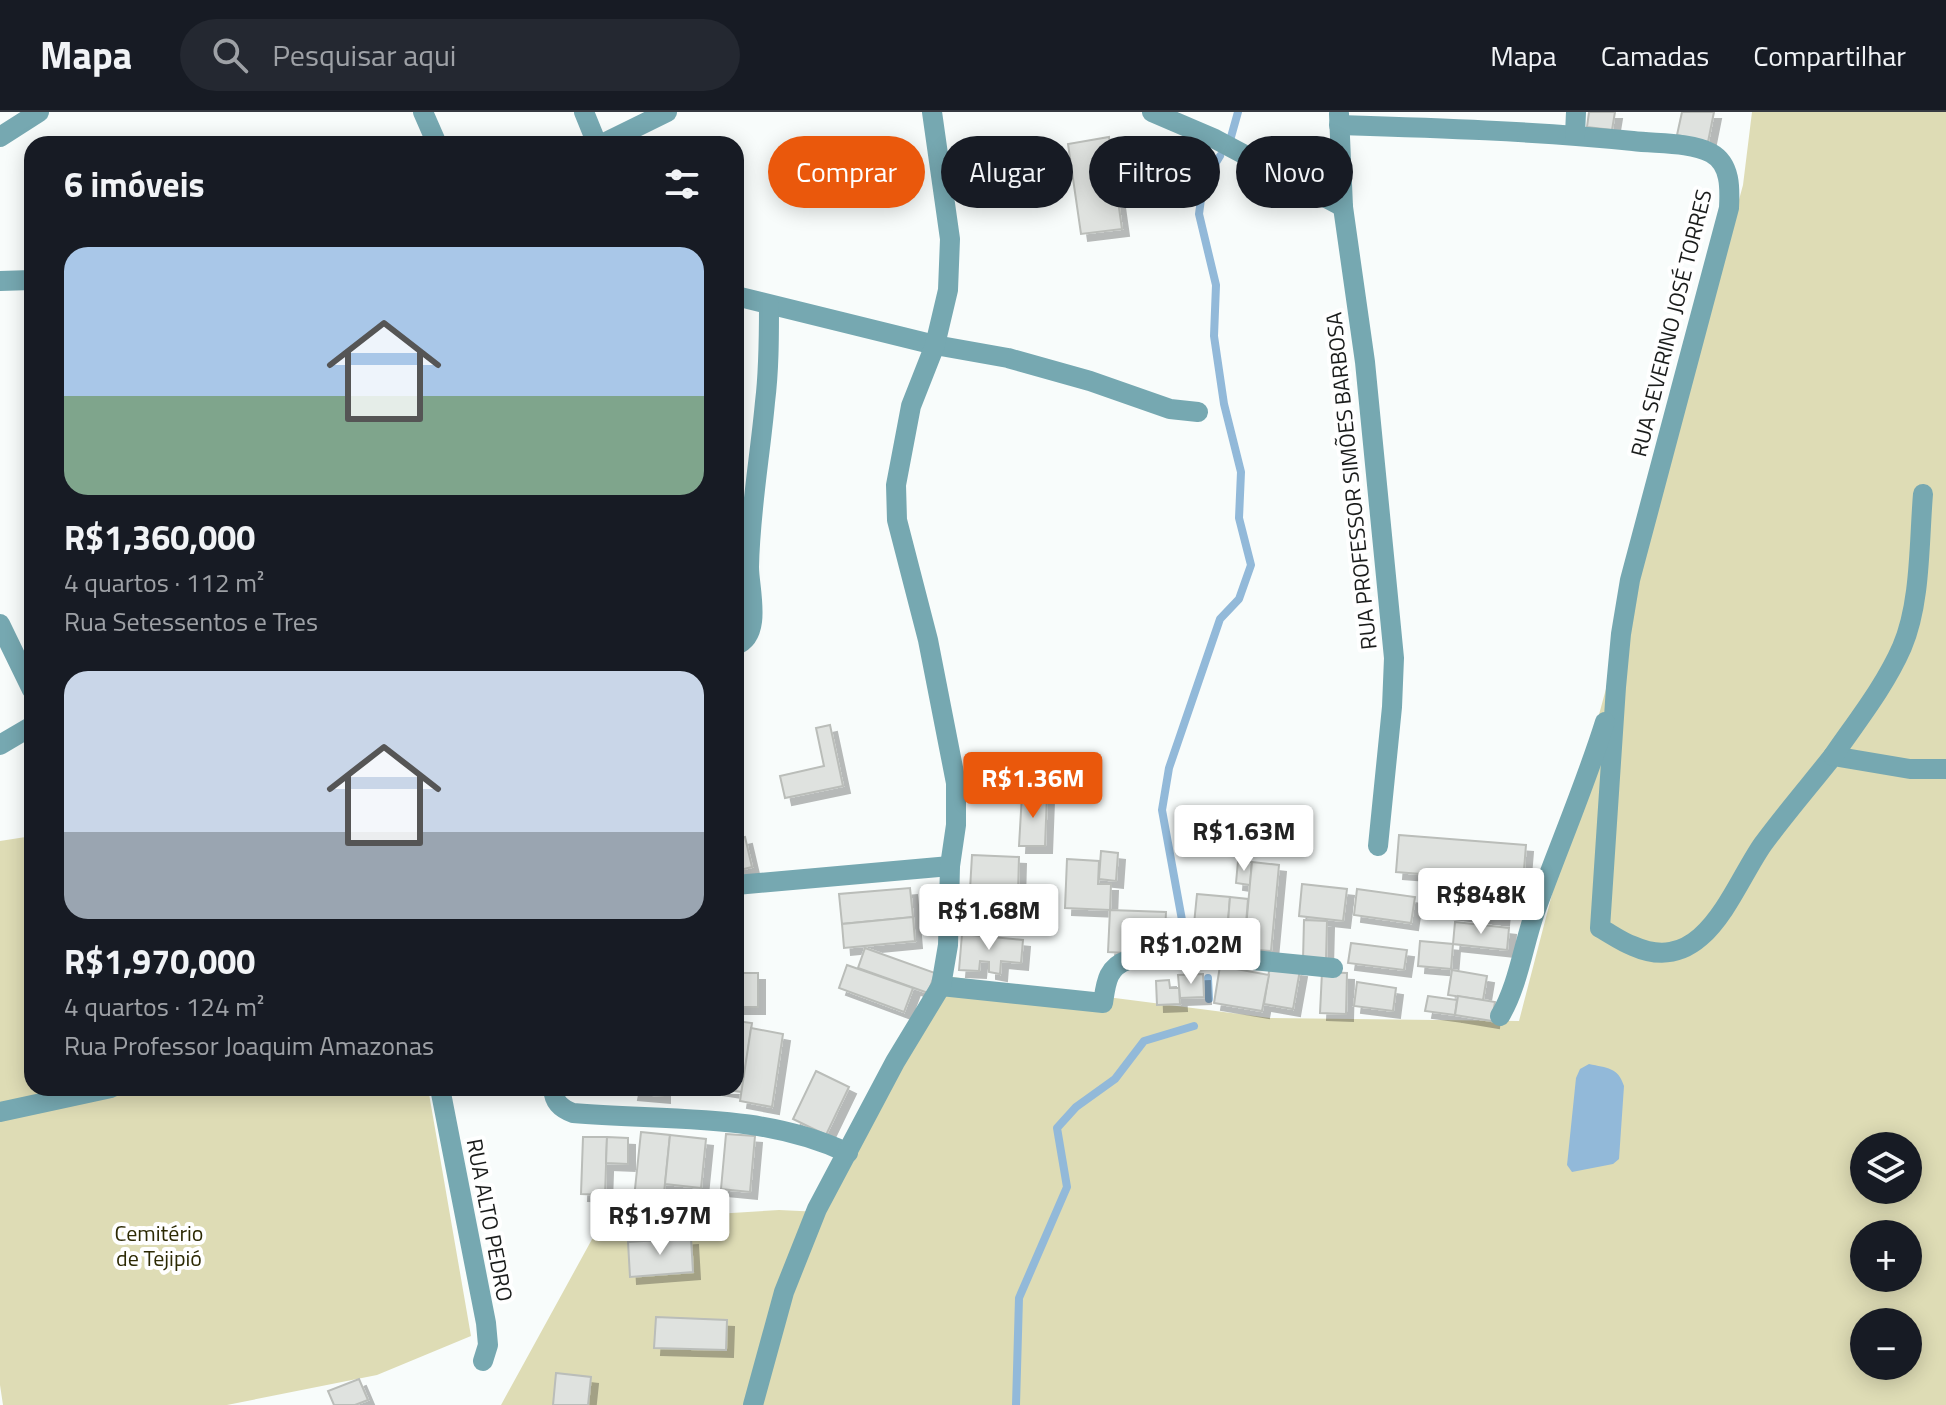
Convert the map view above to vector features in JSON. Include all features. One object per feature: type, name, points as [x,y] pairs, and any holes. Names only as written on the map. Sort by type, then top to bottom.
[{"type":"street","points":[[0,137],[39,112]]},
{"type":"street","points":[[423,112],[434,136]]},
{"type":"street","points":[[584,112],[596,136]]},
{"type":"street","points":[[617,136],[667,112]]},
{"type":"street","points":[[753,1405],[784,1292],[817,1209],[895,1062],[941,986],[950,922],[950,866],[956,825],[956,783],[928,640],[897,520],[896,485],[911,406],[935,345],[948,290],[950,239],[932,112]]},
{"type":"street","points":[[1152,112],[1236,150]]},
{"type":"street","points":[[1575,135],[1576,112]]},
{"type":"street","name":"RUA SEVERINO JOSÉ TORRES","points":[[1339,119],[1575,135],[1689,147],[1712,154],[1725,168],[1730,185],[1729,208],[1630,580],[1616,687]]},
{"type":"street","name":"RUA PROFESSOR SIMÕES BARBOSA","points":[[1343,208],[1365,362],[1394,658],[1378,846]]},
{"type":"street","points":[[0,281],[24,280]]},
{"type":"street","points":[[744,298],[935,345],[1008,358],[1090,381],[1170,409],[1198,412]]},
{"type":"street","points":[[744,638],[750,631],[752,621],[750,554],[753,498],[769,361],[769,305]]},
{"type":"street","points":[[1616,687],[1600,928],[1635,948],[1666,953],[1700,941],[1717,922],[1763,845],[1833,756],[1876,694],[1903,646],[1912,614],[1923,494]]},
{"type":"street","points":[[0,624],[24,674]]},
{"type":"street","points":[[1500,1016],[1535,913],[1573,817],[1616,687]]},
{"type":"street","points":[[0,745],[24,731]]},
{"type":"street","points":[[1833,756],[1910,769],[1946,769]]},
{"type":"street","points":[[744,884],[950,866]]},
{"type":"street","points":[[941,986],[1103,1003],[1110,972],[1128,960],[1243,959],[1333,968]]},
{"type":"street","points":[[0,1112],[74,1096]]},
{"type":"street","name":"RUA ALTO PEDRO","points":[[442,1096],[486,1323],[488,1345],[483,1361]]},
{"type":"street","points":[[555,1096],[573,1113],[760,1125],[820,1140],[848,1153]]},
{"type":"green space","points":[[1752,112],[1946,112],[1946,1405],[501,1405],[602,1221],[779,1210],[821,1212],[953,977],[1270,1018],[1519,1021],[1743,185]]},
{"type":"green space","name":"Cemitério de Tejipió","points":[[24,837],[24,1096],[429,1096],[471,1336],[377,1375],[227,1405],[3,1405],[0,1385],[0,841]]},
{"type":"water","points":[[1589,1064],[1615,1072],[1624,1086],[1619,1159],[1613,1164],[1572,1172],[1567,1165],[1576,1078],[1580,1069]]},
{"type":"building","points":[[1589,112],[1615,112],[1612,130],[1587,127]]},
{"type":"building","points":[[1682,112],[1714,112],[1708,142],[1677,135]]},
{"type":"building","points":[[1089,140],[1089,208],[1119,208],[1122,229],[1081,234],[1073,179],[1073,143]]},
{"type":"building","points":[[830,725],[843,786],[785,798],[780,776],[824,766],[816,728]]},
{"type":"building","points":[[1022,794],[1047,795],[1045,846],[1019,846]]},
{"type":"building","points":[[1399,835],[1526,845],[1523,882],[1396,872]]},
{"type":"building","points":[[744,837],[752,867],[744,869]]},
{"type":"building","points":[[1101,851],[1118,853],[1116,881],[1099,879]]},
{"type":"building","points":[[972,855],[1019,857],[1018,892],[970,890]]},
{"type":"building","points":[[1067,859],[1099,861],[1098,884],[1111,884],[1110,910],[1065,908]]},
{"type":"building","points":[[1238,861],[1252,862],[1250,885],[1236,883]]},
{"type":"building","points":[[1252,862],[1279,865],[1271,951],[1244,949]]},
{"type":"building","points":[[1302,884],[1347,889],[1343,921],[1299,916]]},
{"type":"building","points":[[910,888],[913,917],[842,924],[839,894]]},
{"type":"building","points":[[1357,889],[1415,897],[1411,923],[1354,915]]},
{"type":"building","points":[[977,891],[1005,892],[1004,904],[1015,905],[1014,925],[967,923],[967,907],[977,908]]},
{"type":"building","points":[[1447,892],[1504,898],[1502,919],[1445,912]]},
{"type":"building","points":[[1197,894],[1230,897],[1226,947],[1192,944]]},
{"type":"building","points":[[1230,897],[1248,899],[1244,949],[1226,947]]},
{"type":"building","points":[[1110,910],[1166,912],[1164,955],[1108,952]]},
{"type":"building","points":[[913,917],[915,941],[844,948],[842,924]]},
{"type":"building","points":[[1304,920],[1327,921],[1326,960],[1303,960]]},
{"type":"building","points":[[1455,922],[1509,928],[1507,950],[1453,944]]},
{"type":"building","points":[[962,934],[1023,940],[1021,963],[1001,961],[1000,974],[989,972],[989,962],[980,961],[979,971],[959,970]]},
{"type":"building","points":[[1420,941],[1453,944],[1451,969],[1418,966]]},
{"type":"building","points":[[1351,943],[1407,950],[1404,970],[1348,963]]},
{"type":"building","points":[[865,948],[935,973],[928,993],[858,968]]},
{"type":"building","points":[[847,965],[913,988],[904,1012],[839,988]]},
{"type":"building","points":[[1270,965],[1300,970],[1293,1009],[1264,1004]]},
{"type":"building","points":[[1220,966],[1269,975],[1262,1011],[1214,1003]]},
{"type":"building","points":[[1452,970],[1487,976],[1483,1000],[1448,995]]},
{"type":"building","points":[[1322,972],[1347,973],[1346,1014],[1320,1013]]},
{"type":"building","points":[[744,973],[758,973],[758,1007],[744,1007]]},
{"type":"building","points":[[1203,974],[1204,997],[1180,998],[1178,975]]},
{"type":"building","points":[[1169,980],[1170,988],[1179,988],[1180,1004],[1157,1005],[1156,981]]},
{"type":"building","points":[[1357,982],[1396,988],[1393,1011],[1354,1006]]},
{"type":"building","points":[[1428,996],[1457,1000],[1455,1015],[1425,1011]]},
{"type":"building","points":[[1458,996],[1495,1002],[1492,1021],[1455,1015]]},
{"type":"building","points":[[744,1022],[752,1023],[744,1078]]},
{"type":"building","points":[[751,1028],[783,1034],[772,1107],[740,1101],[741,1096],[744,1096]]},
{"type":"building","points":[[816,1071],[849,1087],[826,1135],[793,1119]]},
{"type":"building","points":[[641,1132],[670,1135],[662,1212],[633,1208]]},
{"type":"building","points":[[726,1134],[755,1136],[750,1192],[721,1189]]},
{"type":"building","points":[[670,1135],[706,1139],[701,1188],[665,1184]]},
{"type":"building","points":[[583,1137],[607,1137],[605,1195],[581,1194]]},
{"type":"building","points":[[607,1137],[628,1138],[628,1164],[606,1163]]},
{"type":"building","points":[[691,1238],[693,1272],[630,1277],[628,1242]]},
{"type":"building","points":[[656,1317],[727,1320],[726,1350],[654,1348]]},
{"type":"building","points":[[556,1373],[591,1377],[588,1405],[553,1405]]},
{"type":"building","points":[[359,1379],[368,1400],[355,1405],[334,1405],[328,1391]]},
{"type":"waterway","points":[[1231,137],[1238,112]]},
{"type":"waterway","points":[[1186,942],[1162,810],[1169,768],[1220,619],[1239,599],[1251,565],[1239,518],[1241,472],[1224,404],[1214,336],[1216,285],[1200,208]]},
{"type":"waterway","points":[[1208,978],[1209,999]]},
{"type":"waterway","points":[[1016,1405],[1019,1298],[1067,1187],[1057,1128],[1076,1107],[1115,1079],[1144,1041],[1194,1026]]}]
